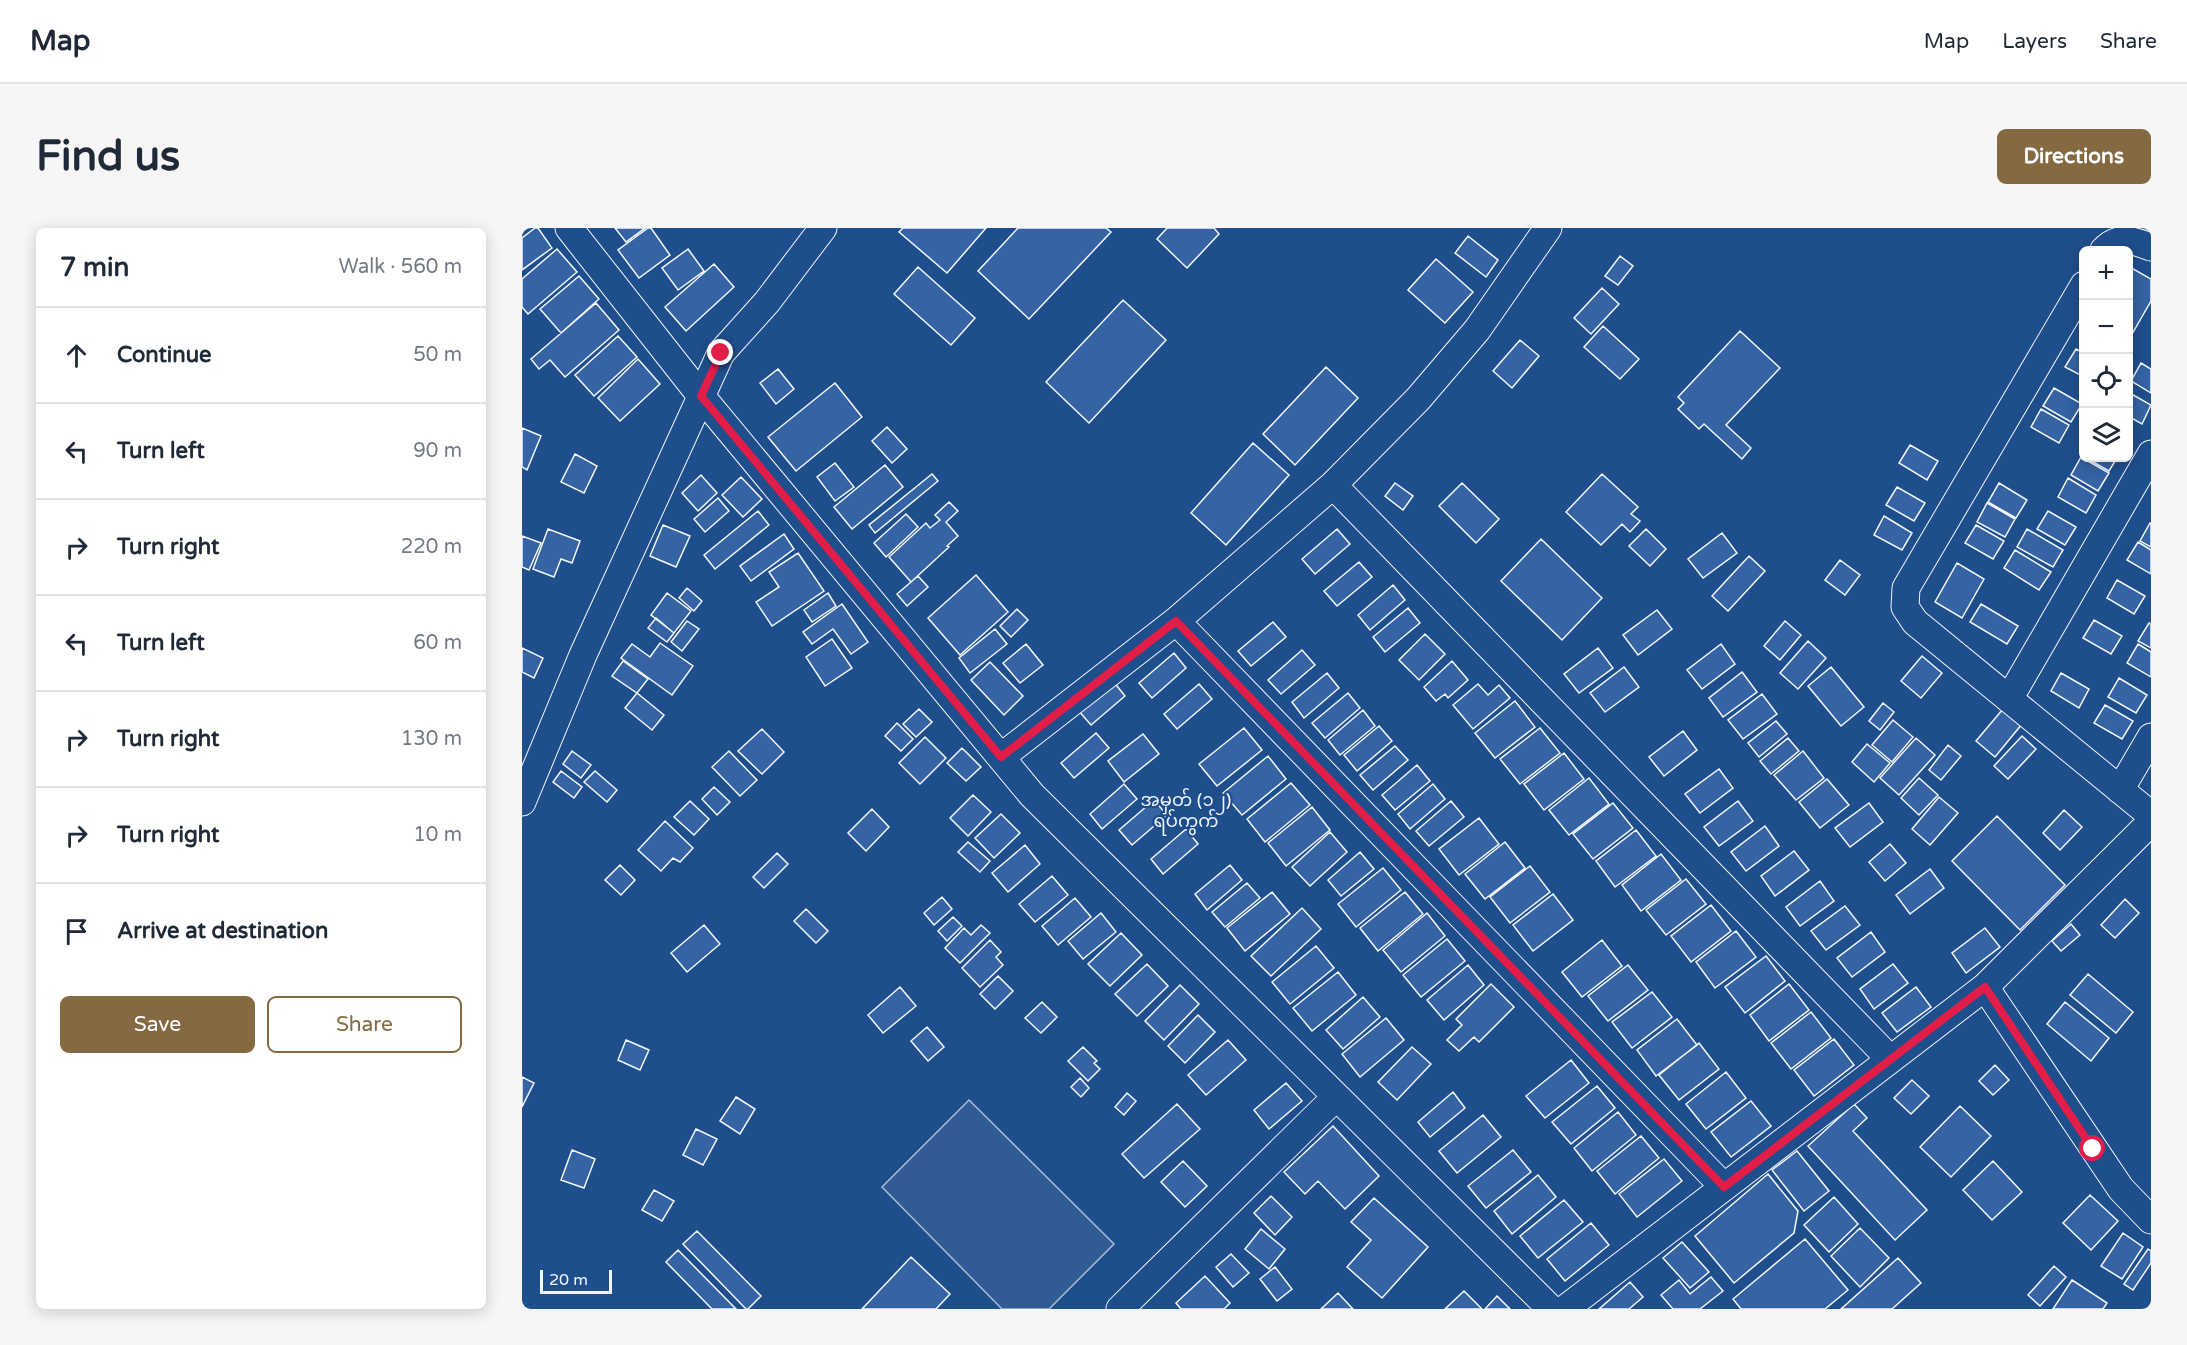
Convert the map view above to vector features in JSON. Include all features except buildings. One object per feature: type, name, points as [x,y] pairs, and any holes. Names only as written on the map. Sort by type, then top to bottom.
[{"type":"street","points":[[569,228],[701,396],[1032,795],[1551,1309]]},
{"type":"street","points":[[522,802],[583,655],[721,353],[767,302],[823,228]]},
{"type":"street","points":[[1001,757],[1176,621],[1333,486],[1418,399],[1477,330],[1548,228]]},
{"type":"street","points":[[2109,246],[2116,241],[2133,241],[2151,247]]},
{"type":"street","points":[[2079,294],[1906,588],[1905,607],[1915,622],[2151,815]]},
{"type":"street","points":[[2009,699],[2151,454]]},
{"type":"street","points":[[1333,486],[1890,1059]]},
{"type":"street","points":[[1176,621],[1724,1187]]},
{"type":"street","points":[[2120,790],[2151,737]]},
{"type":"street","points":[[1564,1309],[1985,987],[2151,822]]},
{"type":"street","points":[[1985,987],[2121,1189],[2151,1220]]},
{"type":"street","points":[[1120,1309],[1336,1097]]},
{"type":"shaded area","points":[[969,1100],[1114,1244],[1049,1309],[1002,1309],[882,1187]]},
{"type":"district","name":"အမှတ် (၁၂) ရပ်ကွက်","points":[[1186,810]]},
{"type":"route","points":[[721,353],[701,396],[1001,757],[1176,621],[1724,1187],[1985,987],[2093,1149]]}]
